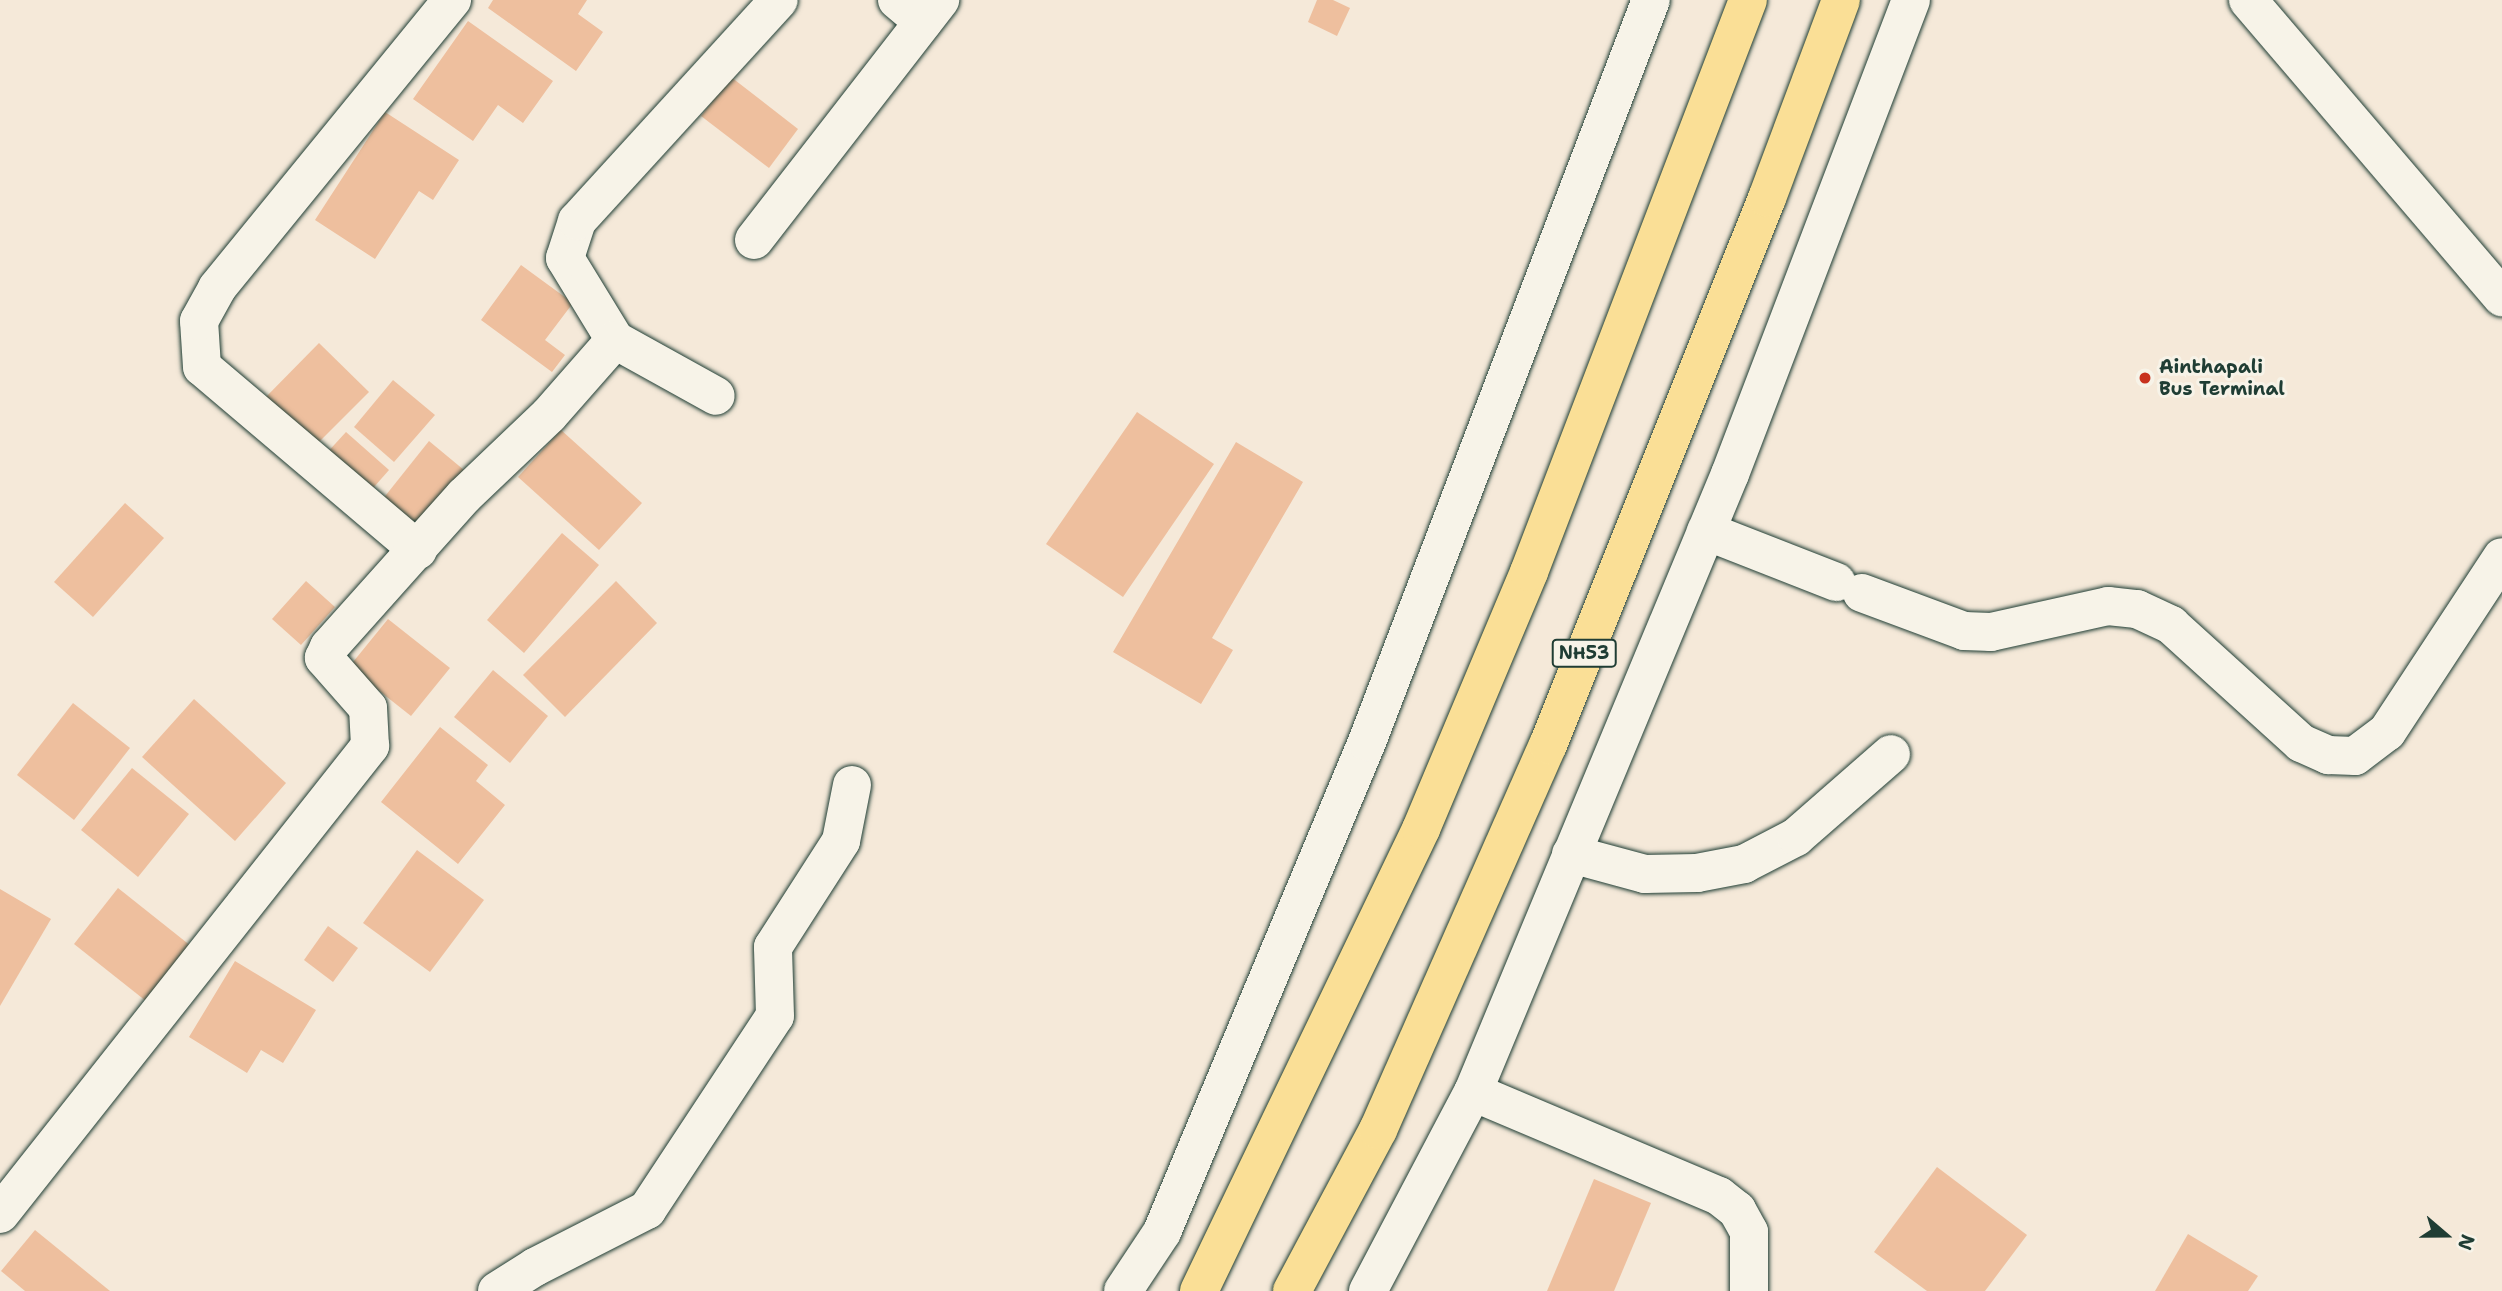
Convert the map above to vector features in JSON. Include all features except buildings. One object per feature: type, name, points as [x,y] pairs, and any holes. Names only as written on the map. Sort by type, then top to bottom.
[{"type":"highway","points":[[1199,1291],[1421,829],[1529,572],[1748,0]]},
{"type":"highway","name":"NH53","points":[[1292,1291],[1378,1130],[1548,745],[1767,198],[1841,0]]},
{"type":"street","points":[[418,550],[202,367],[199,321],[217,288],[452,0]]},
{"type":"street","points":[[716,396],[615,340],[565,258],[578,221],[779,0]]},
{"type":"street","points":[[1123,1291],[1162,1232],[1367,742],[1651,0]]},
{"type":"street","points":[[1368,1291],[1473,1092],[1706,531],[1911,0]]},
{"type":"street","points":[[2248,0],[2502,297]]},
{"type":"street","points":[[754,240],[920,7]]},
{"type":"street","points":[[0,1213],[30,1182],[370,747],[368,708],[324,658],[329,647],[615,340]]},
{"type":"street","points":[[1706,531],[1964,631],[1991,632],[2108,606],[2137,609],[2171,625],[2301,743],[2328,755],[2355,755],[2387,732],[2502,558]]},
{"type":"street","points":[[1572,854],[1645,874],[1697,873],[1744,864],[1796,837],[1891,754]]},
{"type":"street","points":[[497,1291],[647,1210],[775,1016],[773,947],[841,841],[852,785]]},
{"type":"street","points":[[1473,1092],[1719,1196],[1737,1210],[1749,1232],[1749,1291]]},
{"type":"place","name":"Ainthapali Bus Terminal","points":[[2145,378]]}]
